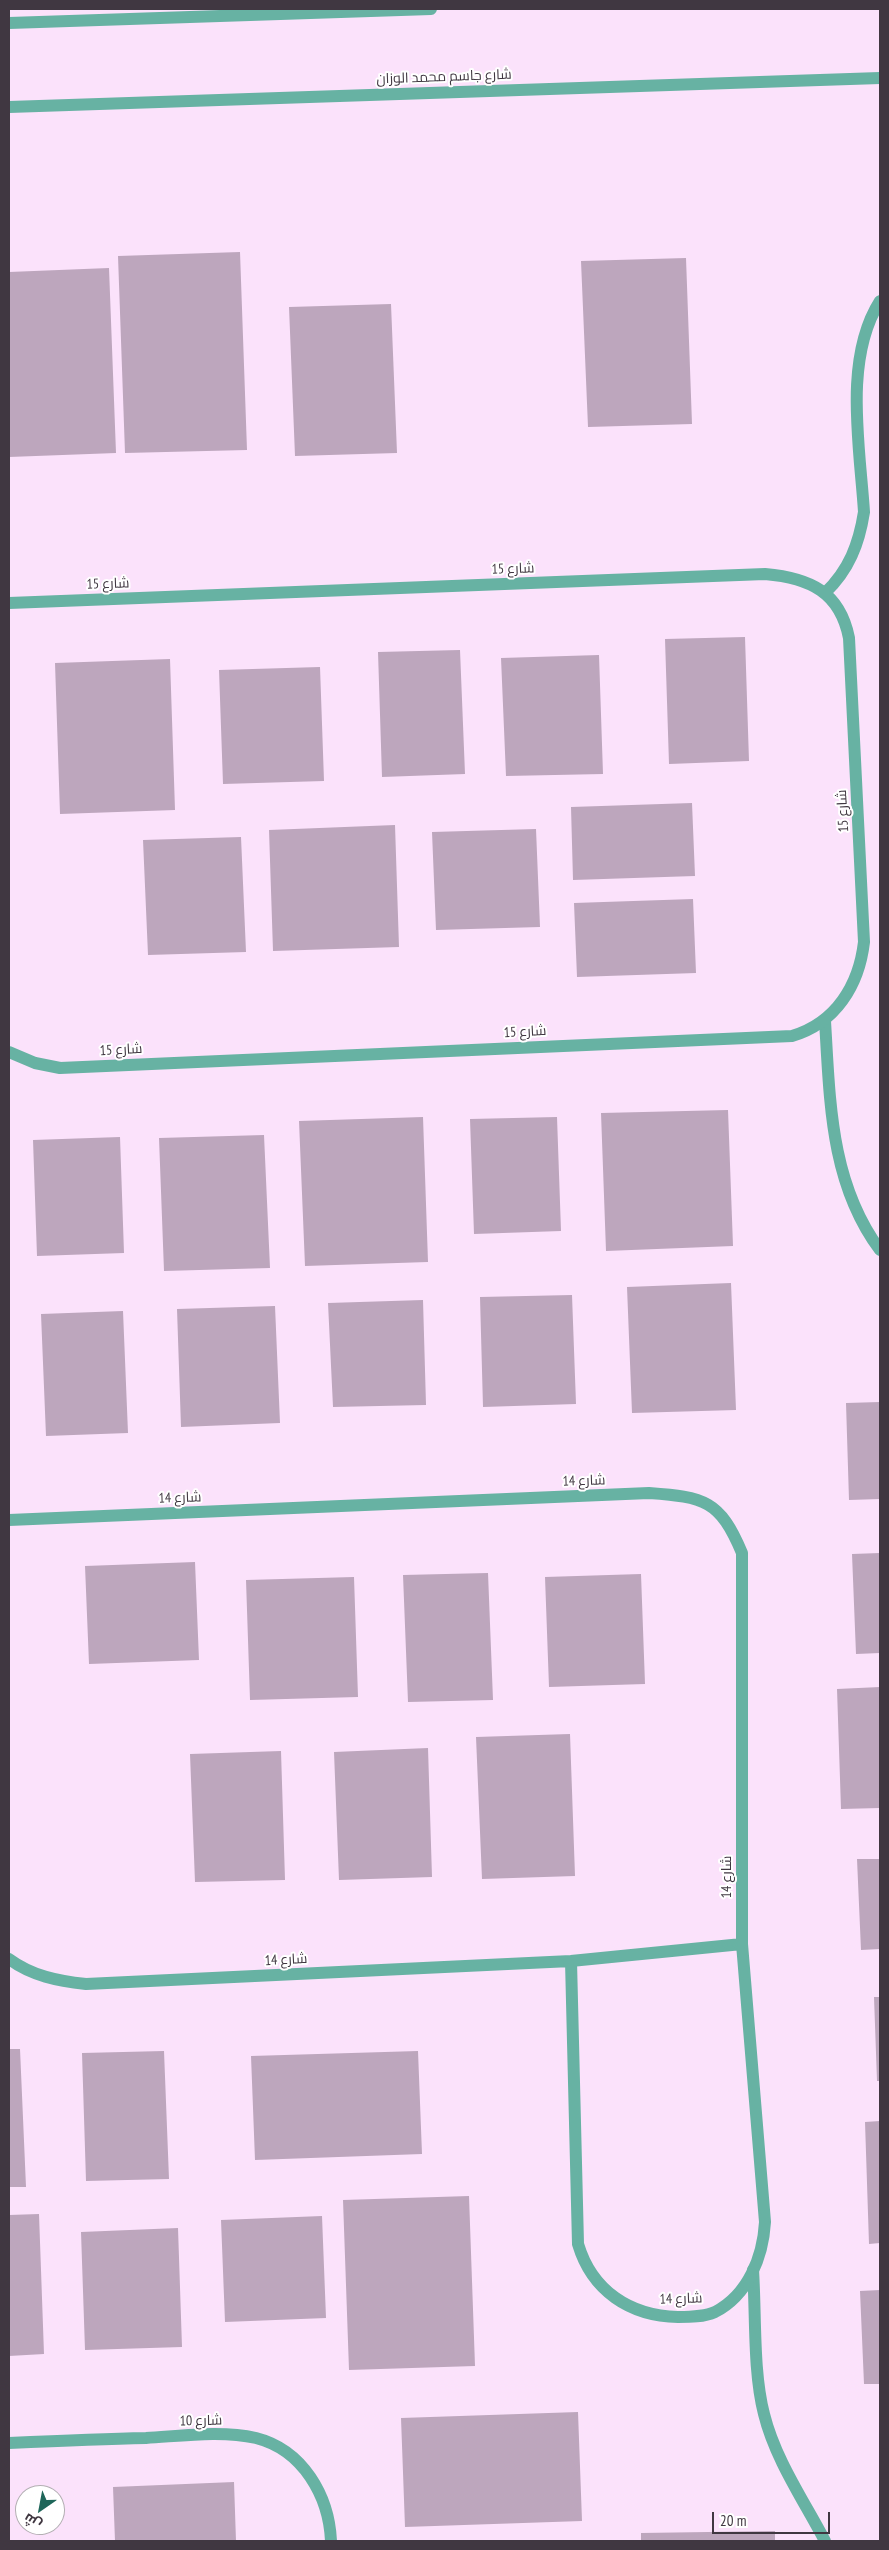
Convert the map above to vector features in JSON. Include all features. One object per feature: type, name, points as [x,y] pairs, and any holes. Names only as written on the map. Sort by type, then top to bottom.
[{"type":"street","points":[[9,23],[431,9]]},
{"type":"street","name":"شارع جاسم محمد الوزان","points":[[9,106],[880,78]]},
{"type":"street","points":[[825,593],[840,579],[847,567],[854,554],[862,525],[864,512],[857,391],[865,332],[880,302]]},
{"type":"street","name":"شارع 15","points":[[9,603],[765,574],[798,579],[825,593],[841,613],[849,638],[864,942],[858,970],[842,1001],[825,1021],[792,1036],[60,1068],[35,1062],[9,1052]]},
{"type":"street","points":[[825,1021],[831,1122],[838,1159],[851,1199],[867,1232],[880,1250]]},
{"type":"street","name":"شارع 14","points":[[9,1520],[649,1493],[690,1496],[704,1501],[719,1512],[729,1524],[742,1553],[742,1944],[765,2222],[760,2253],[753,2270],[738,2294],[714,2312],[702,2316],[667,2317],[648,2314],[630,2308],[597,2281],[584,2262],[578,2244],[571,1962]]},
{"type":"street","name":"شارع 14","points":[[9,1959],[34,1974],[66,1982],[86,1984],[571,1962],[742,1944]]},
{"type":"street","points":[[753,2270],[760,2391],[764,2414],[774,2445],[825,2541]]},
{"type":"street","name":"شارع 10","points":[[9,2443],[217,2435],[256,2438],[276,2447],[305,2469],[317,2487],[326,2507],[331,2541]]},
{"type":"building","points":[[240,252],[247,450],[125,453],[118,256]]},
{"type":"building","points":[[686,258],[692,424],[588,427],[581,261]]},
{"type":"building","points":[[109,268],[116,453],[9,457],[9,272]]},
{"type":"building","points":[[391,304],[397,453],[295,456],[289,307]]},
{"type":"building","points":[[745,637],[749,761],[669,764],[665,639]]},
{"type":"building","points":[[460,650],[465,774],[382,777],[378,652]]},
{"type":"building","points":[[599,655],[603,774],[506,776],[501,658]]},
{"type":"building","points":[[170,659],[175,810],[60,814],[55,663]]},
{"type":"building","points":[[320,667],[324,781],[223,784],[219,670]]},
{"type":"building","points":[[692,803],[695,876],[573,880],[571,807]]},
{"type":"building","points":[[395,825],[399,947],[273,951],[269,830]]},
{"type":"building","points":[[536,829],[540,927],[436,930],[432,832]]},
{"type":"building","points":[[241,837],[246,952],[148,955],[143,840]]},
{"type":"building","points":[[693,899],[696,973],[577,977],[574,903]]},
{"type":"building","points":[[728,1110],[733,1246],[606,1251],[601,1113]]},
{"type":"building","points":[[423,1117],[428,1262],[305,1266],[299,1121]]},
{"type":"building","points":[[557,1117],[561,1231],[474,1234],[470,1119]]},
{"type":"building","points":[[264,1135],[270,1268],[164,1271],[159,1138]]},
{"type":"building","points":[[120,1137],[124,1253],[37,1256],[33,1140]]},
{"type":"building","points":[[731,1283],[736,1410],[632,1413],[627,1287]]},
{"type":"building","points":[[572,1295],[576,1404],[483,1407],[480,1297]]},
{"type":"building","points":[[423,1300],[426,1405],[333,1407],[328,1303]]},
{"type":"building","points":[[275,1306],[280,1423],[181,1427],[177,1309]]},
{"type":"building","points":[[123,1311],[128,1433],[46,1436],[41,1314]]},
{"type":"building","points":[[880,1402],[880,1499],[849,1500],[846,1403]]},
{"type":"building","points":[[880,1553],[880,1653],[856,1654],[852,1554]]},
{"type":"building","points":[[195,1562],[199,1660],[89,1664],[85,1566]]},
{"type":"building","points":[[488,1573],[493,1700],[408,1702],[403,1575]]},
{"type":"building","points":[[641,1574],[645,1684],[549,1687],[545,1577]]},
{"type":"building","points":[[354,1577],[358,1697],[250,1700],[246,1580]]},
{"type":"building","points":[[880,1687],[880,1808],[841,1809],[837,1689]]},
{"type":"building","points":[[570,1734],[575,1876],[482,1879],[476,1737]]},
{"type":"building","points":[[428,1748],[432,1877],[339,1880],[334,1752]]},
{"type":"building","points":[[281,1751],[285,1880],[195,1882],[190,1754]]},
{"type":"building","points":[[857,1859],[880,1859],[880,1949],[861,1950]]},
{"type":"building","points":[[874,1997],[880,1997],[880,2081],[877,2081]]},
{"type":"building","points":[[9,2049],[20,2049],[26,2187],[9,2187]]},
{"type":"building","points":[[164,2051],[169,2179],[86,2181],[82,2053]]},
{"type":"building","points":[[418,2051],[422,2154],[255,2160],[251,2056]]},
{"type":"building","points":[[880,2121],[880,2243],[869,2244],[865,2122]]},
{"type":"building","points":[[469,2196],[475,2366],[349,2370],[343,2200]]},
{"type":"building","points":[[39,2214],[44,2354],[9,2356],[9,2215]]},
{"type":"building","points":[[322,2216],[326,2318],[225,2322],[221,2220]]},
{"type":"building","points":[[178,2228],[182,2347],[85,2350],[81,2232]]},
{"type":"building","points":[[880,2290],[880,2384],[864,2384],[860,2291]]},
{"type":"building","points":[[578,2412],[582,2521],[405,2527],[401,2418]]},
{"type":"building","points":[[234,2482],[236,2541],[115,2541],[113,2487]]},
{"type":"building","points":[[775,2531],[775,2541],[641,2541],[641,2533]]}]
